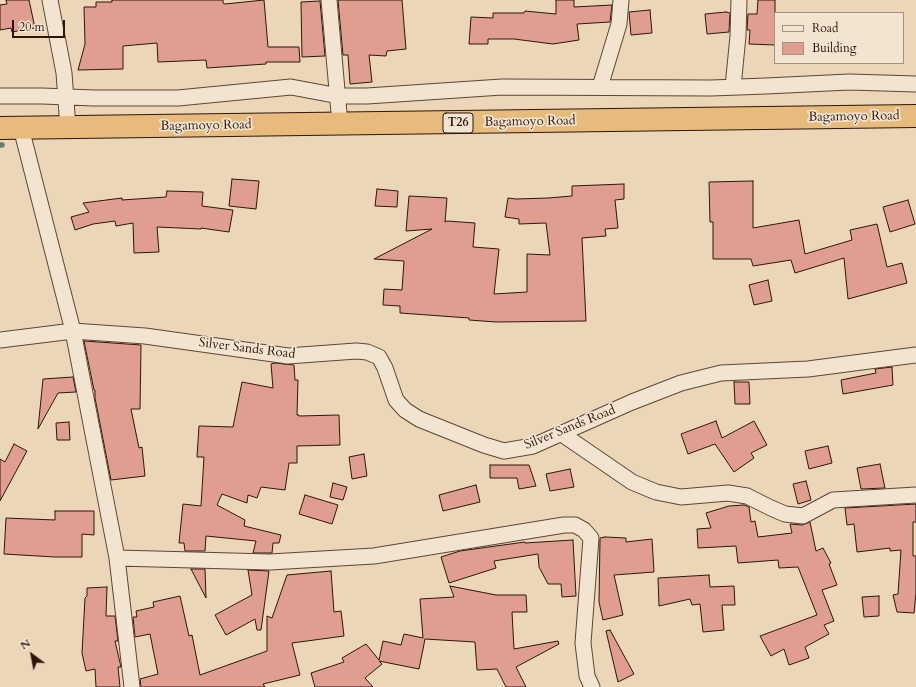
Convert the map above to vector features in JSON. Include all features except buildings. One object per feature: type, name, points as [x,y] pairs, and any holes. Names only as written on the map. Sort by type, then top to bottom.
[{"type":"highway","name":"Bagamoyo Road","points":[[11,128],[916,116]]},
{"type":"street","points":[[50,0],[64,73],[68,128]]},
{"type":"street","points":[[329,0],[340,124]]},
{"type":"street","points":[[600,87],[619,24],[621,0]]},
{"type":"street","points":[[733,87],[738,36],[739,0]]},
{"type":"street","points":[[0,96],[178,98],[291,87],[338,96],[367,96],[502,86],[733,87],[849,82],[916,84]]},
{"type":"street","points":[[11,128],[73,331],[117,558],[132,687]]},
{"type":"street","name":"Silver Sands Road","points":[[0,340],[73,331],[144,336],[288,356],[356,351],[367,352],[379,357],[385,368],[396,400],[405,410],[419,419],[484,445],[504,451],[533,446],[632,402],[681,383],[721,373],[808,369],[916,354]]},
{"type":"street","points":[[562,434],[632,482],[656,492],[680,497],[728,493],[747,496],[785,514],[803,516],[833,500],[916,495]]},
{"type":"street","points":[[117,558],[270,562],[374,556],[564,525],[575,525],[584,530],[591,538],[583,643],[588,676],[592,687]]}]
